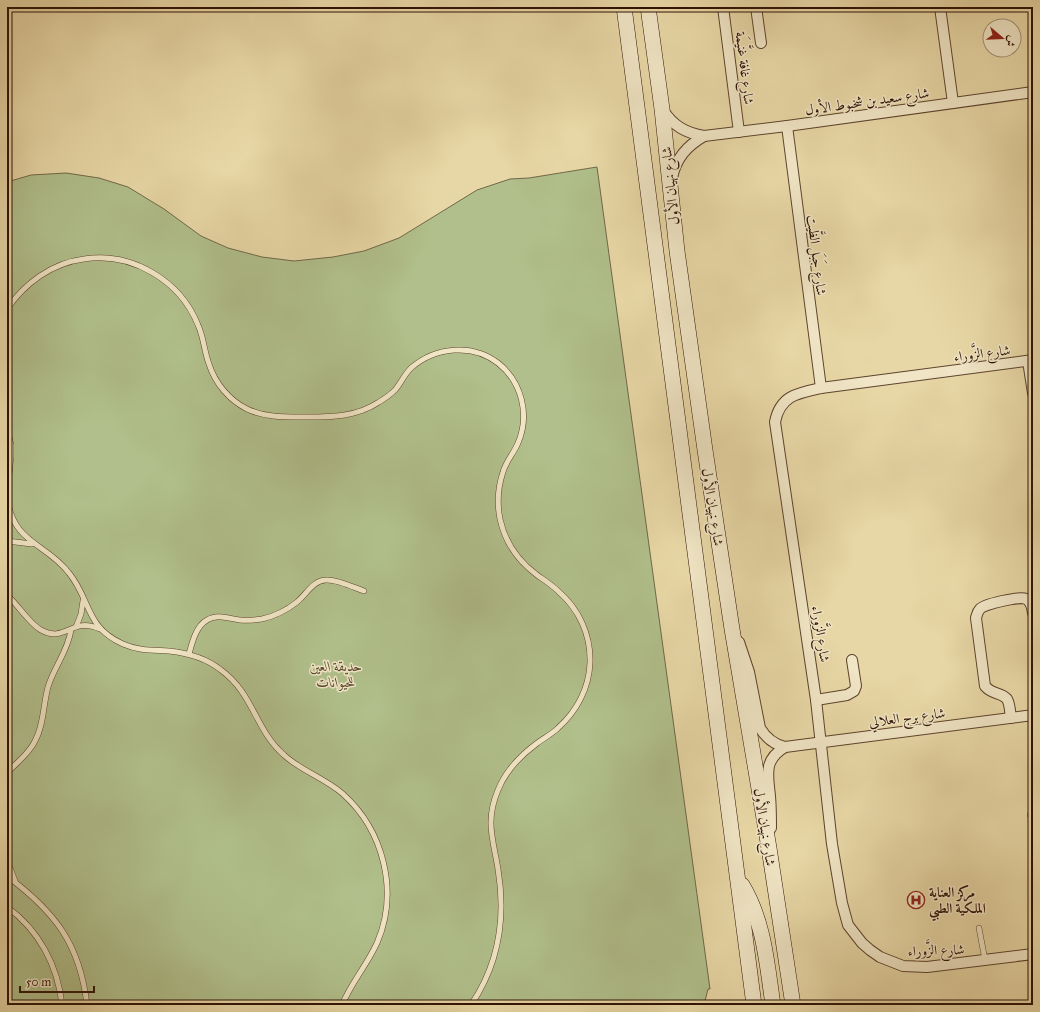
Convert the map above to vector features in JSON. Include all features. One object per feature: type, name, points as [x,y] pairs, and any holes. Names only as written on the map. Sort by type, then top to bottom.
[{"type":"main road","name":"شارع نهيان الأول","points":[[624,7],[754,1005]]},
{"type":"main road","name":"شارع نهيان الأول","points":[[648,7],[662,109],[678,258],[705,450],[732,629],[769,848],[793,1005]]},
{"type":"main road","points":[[737,877],[750,899],[759,923],[773,1005]]},
{"type":"main road","points":[[790,987],[799,1005]]},
{"type":"main road","points":[[748,1005],[752,989]]},
{"type":"street","name":"شارع غافة غنَّيمَة","points":[[723,7],[739,132]]},
{"type":"street","points":[[756,7],[761,43]]},
{"type":"street","points":[[940,7],[953,103]]},
{"type":"street","name":"شارع سعيد بن شخبوط الأول","points":[[662,109],[680,128],[704,136],[1033,92]]},
{"type":"street","name":"شارع جَبَل الظَّيت","points":[[787,126],[821,388]]},
{"type":"street","name":"شارع سعيد بن شخبوط الأول","points":[[670,186],[677,161],[692,143],[704,136]]},
{"type":"street","points":[[1031,360],[1033,393]]},
{"type":"street","name":"شارع الزَّوراء","points":[[1031,360],[804,391],[787,399],[781,405],[776,413],[775,422],[816,700],[832,844],[842,903],[848,925],[862,943],[880,957],[903,966],[927,967],[1033,954]]},
{"type":"street","points":[[1011,718],[1009,704],[1006,699],[1001,695],[992,693],[985,686],[976,618],[980,609],[986,605],[1021,598],[1024,598],[1030,602],[1033,613]]},
{"type":"street","points":[[732,629],[746,661],[760,728],[770,741],[785,747]]},
{"type":"street","points":[[816,700],[847,695],[854,691],[856,686],[852,660]]},
{"type":"street","name":"شارع برج العلالي","points":[[785,747],[1033,715]]},
{"type":"street","points":[[769,848],[771,814],[768,769],[775,754],[785,747]]},
{"type":"lane","points":[[7,309],[14,299],[29,284],[46,272],[67,263],[89,258],[100,258],[125,261],[137,265],[160,277],[185,301],[201,330],[208,364],[223,390],[238,404],[251,411],[275,417],[334,417],[349,415],[364,410],[396,389],[406,374],[418,363],[435,354],[452,350],[470,350],[487,356],[502,366],[514,380],[522,397],[524,421],[519,440],[507,462],[500,483],[498,506],[503,529],[507,540],[528,568],[559,591],[575,608],[588,639],[590,661],[585,687],[574,711],[560,726],[516,761],[503,779],[495,798],[492,808],[490,828],[502,904],[500,934],[488,976],[471,1005]]},
{"type":"lane","points":[[7,428],[12,456],[7,493]]},
{"type":"lane","points":[[7,499],[8,507],[15,524],[33,544],[48,553],[63,565],[75,582],[92,618],[101,629],[115,640],[132,648],[189,654],[211,663],[230,678],[246,697],[262,729],[276,747],[292,762],[322,779],[344,794],[362,816],[377,841],[384,864],[387,903],[385,916],[377,943],[342,1005]]},
{"type":"lane","points":[[7,541],[33,544]]},
{"type":"lane","points":[[189,654],[198,629],[202,624],[212,618],[218,616],[248,621],[269,617],[291,607],[314,584],[325,580],[333,580],[364,591]]},
{"type":"lane","points":[[7,595],[23,611],[33,624],[43,631],[56,634],[86,626],[101,629]]},
{"type":"lane","points":[[7,773],[28,753],[36,741],[41,726],[48,686],[81,614],[84,600]]},
{"type":"lane","points":[[7,860],[15,882]]},
{"type":"lane","points":[[7,876],[42,906],[63,931],[80,968],[87,1005]]},
{"type":"lane","points":[[7,907],[17,914],[29,926],[42,943],[57,979],[62,1005]]},
{"type":"lane","points":[[979,928],[985,961]]},
{"type":"green space","name":"حديقة العين للحيوانات","points":[[597,167],[710,989],[708,989],[704,1005],[7,1005],[7,182],[31,175],[66,173],[99,178],[128,187],[164,209],[201,236],[228,248],[262,257],[294,261],[333,257],[364,251],[399,238],[477,190],[510,179],[529,178]]},
{"type":"place","name":"مركز العناية الملكية الطبي","points":[[916,900]]}]
